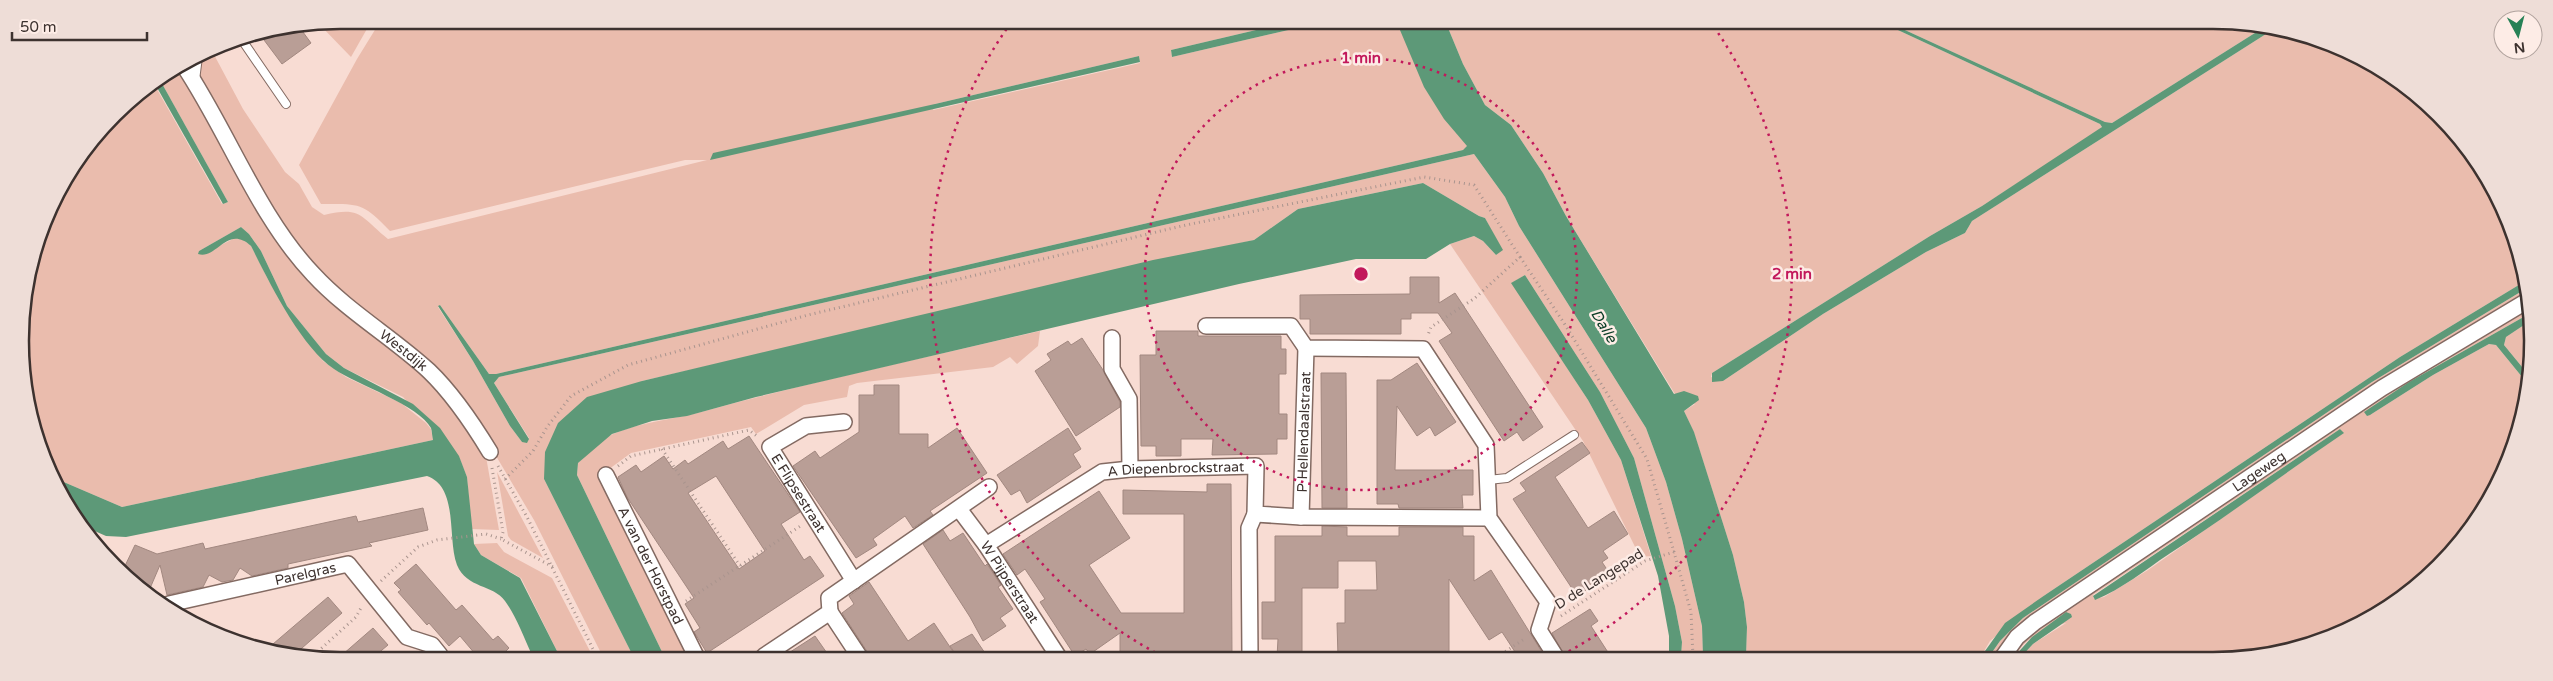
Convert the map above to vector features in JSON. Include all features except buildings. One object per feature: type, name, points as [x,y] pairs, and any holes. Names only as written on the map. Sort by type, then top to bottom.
[{"type":"street","name":"Westdijk","points":[[187,70],[281,234],[312,274],[337,297],[430,372],[453,398],[490,452]]},
{"type":"street","name":"Lageweg","points":[[2006,652],[2017,637],[2052,611],[2382,388],[2522,304]]},
{"type":"street","points":[[1206,326],[1290,326],[1306,348],[1423,349],[1486,445],[1489,518],[1548,602],[1539,630],[1553,652]]},
{"type":"street","points":[[1112,338],[1112,369],[1128,399],[1130,469]]},
{"type":"street","name":"P Hellendaalstraat","points":[[1300,517],[1306,348]]},
{"type":"street","name":"E Flipsestraat","points":[[844,422],[806,426],[770,447],[854,581]]},
{"type":"street","name":"A Diepenbrockstraat","points":[[986,545],[1102,472],[1130,469],[1256,466],[1255,514]]},
{"type":"street","name":"A van der Horstpad","points":[[606,475],[694,652]]},
{"type":"street","points":[[856,652],[830,612],[829,598],[990,487]]},
{"type":"street","name":"W Pijperstraat","points":[[959,509],[986,545],[1055,652]]},
{"type":"street","points":[[1250,652],[1249,528],[1255,514],[1300,517],[1489,518]]},
{"type":"street","name":"Parelgras","points":[[173,603],[348,564],[407,637],[432,644],[438,652]]},
{"type":"street","points":[[770,652],[830,612]]},
{"type":"lane","points":[[245,44],[286,104]]},
{"type":"lane","points":[[194,81],[197,64]]},
{"type":"lane","points":[[1488,480],[1507,478],[1574,435]]},
{"type":"path","points":[[505,479],[533,451],[547,427],[571,396],[628,365],[808,314],[1186,225],[1424,177],[1474,185],[1564,323],[1647,459],[1691,612],[1693,652]]},
{"type":"path","points":[[1423,349],[1432,327],[1475,298],[1520,257]]},
{"type":"path","points":[[606,475],[631,456],[749,430],[770,447]]},
{"type":"path","points":[[662,449],[740,566]]},
{"type":"path","points":[[490,452],[553,567],[594,652]]},
{"type":"path","points":[[490,452],[503,532],[502,539]]},
{"type":"path","points":[[673,610],[813,518]]},
{"type":"path","points":[[318,652],[356,617],[370,592],[418,547],[437,540],[486,534],[502,539],[553,567]]},
{"type":"path","name":"D de Langepad","points":[[1506,652],[1650,559],[1674,552]]},
{"type":"shaded area","points":[[324,29],[367,29],[351,57]]},
{"type":"shaded area","points":[[375,29],[1260,29],[1171,50],[1172,57],[1293,29],[1400,29],[1458,135],[1468,146],[1463,150],[496,374],[489,374],[440,305],[438,307],[473,361],[510,426],[522,442],[529,438],[494,383],[499,377],[1474,154],[1505,197],[1519,226],[1646,428],[1666,482],[1682,539],[1702,626],[1703,652],[1681,652],[1682,642],[1675,606],[1634,458],[1600,392],[1525,275],[1512,283],[1588,400],[1621,460],[1651,556],[1640,557],[1583,441],[1450,244],[1474,236],[1483,241],[1496,255],[1502,250],[1485,218],[1423,183],[1298,209],[1254,240],[642,381],[544,479],[631,652],[600,652],[534,520],[477,424],[347,300],[284,232],[199,76],[201,62],[214,55],[243,109],[285,172],[299,184],[312,207],[324,215],[346,212],[359,215],[388,239],[707,160],[685,160],[390,231],[373,215],[360,207],[344,204],[321,204],[299,165]],"holes":[[[1139,56],[1140,63],[933,110],[935,104]]]},
{"type":"shaded area","points":[[1448,29],[1896,29],[2100,124],[2102,127],[2098,131],[1982,206],[1930,236],[1712,373],[1711,377],[1723,381],[1823,314],[1926,252],[1965,233],[1972,221],[2266,34],[2313,45],[2350,61],[2386,81],[2433,120],[2472,167],[2492,203],[2508,240],[2519,285],[2400,357],[2045,595],[1990,641],[1984,652],[1746,652],[1747,627],[1744,602],[1733,555],[1694,433],[1684,411],[1695,404],[1675,394],[1566,216],[1543,173],[1511,125],[1485,105],[1463,64]]},
{"type":"shaded area","points":[[1903,29],[2233,29],[2257,32],[2112,123],[2105,122]]},
{"type":"shaded area","points":[[183,72],[278,237],[428,376],[485,451],[499,530],[471,529],[467,477],[459,457],[403,397],[344,368],[326,354],[287,306],[261,251],[249,234],[241,227],[199,251],[205,253],[235,238],[242,238],[251,246],[269,281],[323,361],[346,377],[401,403],[426,423],[431,429],[433,440],[122,507],[63,482],[52,460],[39,421],[29,361],[29,320],[39,260],[45,240],[52,221],[81,167],[120,120],[157,89],[222,204],[228,202],[162,84]]},
{"type":"shaded area","points":[[2520,292],[2522,299],[2309,432],[2006,652],[1992,652],[2000,641],[2023,618],[2372,382]]},
{"type":"shaded area","points":[[2523,309],[2524,317],[2409,382],[2370,415],[2433,375],[2489,344],[2496,345],[2522,377],[2514,421],[2501,460],[2472,514],[2433,561],[2386,600],[2332,629],[2293,642],[2253,650],[2233,652],[2026,652],[2033,644],[2066,623],[2043,631],[2029,639],[2017,652],[2011,652],[2013,648],[2068,605],[2075,605],[2085,599],[2085,593],[2340,421],[2348,420],[2356,415],[2357,409]],"holes":[[[2340,429],[2343,433],[2148,570],[2104,597],[2094,599],[2093,595]]]},
{"type":"shaded area","points":[[2524,325],[2523,368],[2504,345],[2506,337]]},
{"type":"shaded area","points":[[1040,331],[1038,346],[1017,364],[1010,357],[993,367],[857,383],[849,386],[847,397],[804,405],[756,434],[751,427],[631,453],[601,475],[690,652],[662,652],[577,475],[578,463],[608,437],[635,426],[693,414],[830,379]]},
{"type":"shaded area","points":[[497,472],[543,558],[511,540],[508,536]]},
{"type":"shaded area","points":[[497,543],[504,552],[552,578],[590,652],[558,652],[521,578],[481,555],[474,544]]},
{"type":"water","points":[[1260,29],[1293,29],[1172,57],[1171,50]]},
{"type":"water","name":"Dalle","points":[[1400,29],[1448,29],[1463,64],[1485,105],[1511,125],[1543,173],[1566,216],[1674,394],[1684,391],[1698,396],[1699,400],[1684,411],[1694,432],[1733,555],[1744,602],[1747,627],[1746,652],[1703,652],[1702,626],[1682,539],[1666,482],[1646,428],[1519,226],[1505,197],[1474,154],[499,377],[494,383],[529,439],[527,443],[522,442],[510,426],[473,361],[438,306],[440,305],[489,374],[496,374],[1463,150],[1467,146],[1444,119],[1424,87]]},
{"type":"water","points":[[1896,29],[1903,29],[2105,122],[2112,123],[2257,32],[2266,34],[1972,221],[1965,233],[1926,252],[1823,314],[1723,381],[1712,382],[1712,373],[1930,236],[1982,206],[2102,127],[2100,124]]},
{"type":"water","points":[[1139,56],[1140,62],[710,160],[713,153],[935,104]]},
{"type":"water","points":[[162,84],[228,202],[223,204],[157,88]]},
{"type":"water","points":[[1423,183],[1485,218],[1503,250],[1496,255],[1483,241],[1474,236],[1450,244],[1426,259],[1356,259],[1239,284],[756,397],[687,416],[652,421],[612,434],[578,463],[577,475],[662,652],[631,652],[544,479],[545,452],[558,423],[587,397],[642,381],[1153,260],[1254,240],[1298,209]]},
{"type":"water","points":[[241,227],[249,234],[261,251],[287,306],[326,354],[344,368],[413,404],[440,428],[459,456],[467,477],[474,544],[481,555],[520,578],[557,652],[531,652],[505,601],[494,592],[473,582],[461,573],[454,554],[448,502],[444,491],[437,482],[427,476],[126,537],[106,536],[93,530],[81,514],[63,482],[122,507],[433,440],[431,428],[425,420],[387,396],[344,375],[322,359],[310,346],[287,313],[251,246],[243,240],[235,239],[229,240],[205,254],[198,254],[199,251]]},
{"type":"water","points":[[1525,275],[1600,392],[1634,458],[1675,606],[1682,642],[1681,652],[1669,652],[1669,636],[1658,576],[1621,460],[1588,400],[1511,283]]},
{"type":"water","points":[[2519,285],[2520,292],[2372,382],[2023,618],[2000,641],[1992,652],[1984,652],[2005,623],[2400,357]]},
{"type":"water","points":[[2524,317],[2524,325],[2506,337],[2504,345],[2523,368],[2522,377],[2496,345],[2489,344],[2433,375],[2370,415],[2367,416],[2364,412],[2409,382]]},
{"type":"water","points":[[2340,429],[2344,433],[2124,585],[2095,600],[2093,596]]},
{"type":"water","points":[[2066,612],[2071,614],[2072,617],[2033,644],[2026,652],[2018,652],[2032,637]]}]
